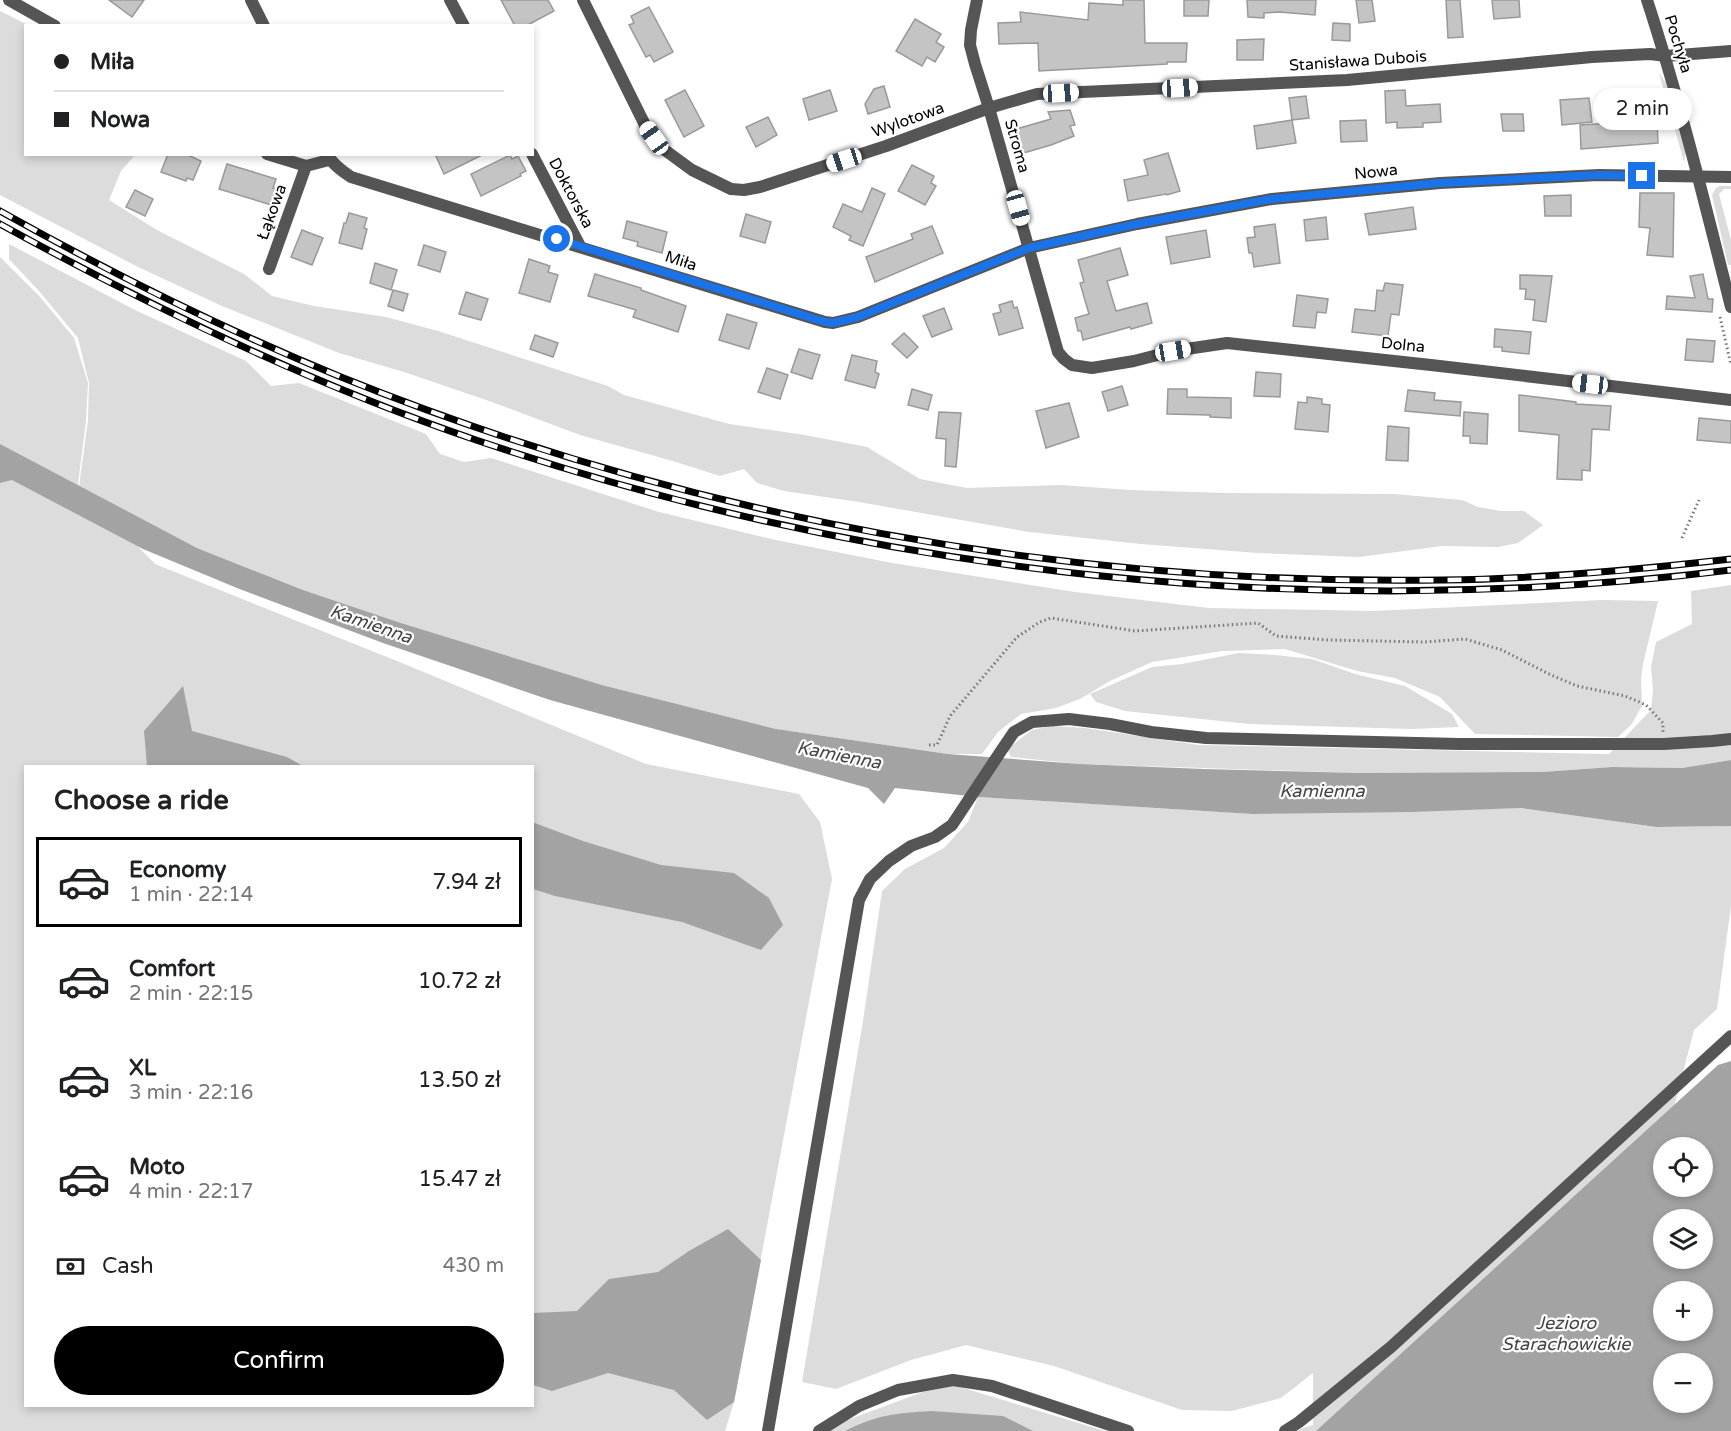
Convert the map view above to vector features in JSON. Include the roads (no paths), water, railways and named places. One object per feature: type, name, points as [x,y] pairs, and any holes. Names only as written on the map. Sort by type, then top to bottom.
[{"type":"street","points":[[9,0],[51,24]]},
{"type":"street","points":[[251,0],[263,24]]},
{"type":"street","points":[[450,0],[463,24]]},
{"type":"street","name":"Wylotowa","points":[[583,0],[646,127],[662,148],[692,170],[731,189],[744,190],[760,187],[886,146],[989,108]]},
{"type":"street","name":"Stroma","points":[[977,0],[970,45],[1058,352],[1072,365]]},
{"type":"street","name":"Pochyła","points":[[1647,0],[1666,56],[1731,308]]},
{"type":"street","name":"Stanisława Dubois","points":[[989,108],[1037,94],[1347,80],[1592,57],[1650,54],[1666,56],[1731,51]]},
{"type":"street","name":"Łąkowa","points":[[269,269],[306,166],[274,156]]},
{"type":"street","name":"Doktorska","points":[[533,156],[580,246]]},
{"type":"street","points":[[306,166],[328,157]]},
{"type":"street","name":"Miła","points":[[328,157],[351,177],[825,322],[833,323],[858,317],[1029,248]]},
{"type":"street","name":"Nowa","points":[[1029,248],[1137,224],[1272,199],[1440,183],[1599,175],[1731,177]]},
{"type":"street","name":"Dolna","points":[[1072,365],[1092,368],[1173,351],[1227,343],[1731,400]]},
{"type":"street","points":[[768,1431],[860,900],[870,879],[889,861],[911,846],[935,837],[952,825],[1014,732],[1032,722],[1069,719],[1206,738],[1459,744],[1664,744],[1731,739]]},
{"type":"street","points":[[1285,1431],[1390,1347],[1731,1036]]},
{"type":"street","points":[[819,1431],[859,1406],[898,1390],[953,1380],[992,1386],[1128,1431]]},
{"type":"water","name":"Kamienna","points":[[0,444],[197,548],[303,590],[602,685],[776,729],[948,754],[1080,764],[1204,769],[1360,773],[1542,772],[1612,767],[1682,768],[1731,760],[1731,826],[1656,827],[1521,808],[1252,814],[978,797],[895,788],[884,804],[868,788],[550,700],[383,643],[237,588],[143,549],[12,480],[0,483]]},
{"type":"water","points":[[183,686],[192,731],[287,757],[301,765],[147,765],[144,731]]},
{"type":"water","points":[[534,823],[583,841],[661,865],[734,873],[769,898],[783,925],[761,950],[682,922],[555,896],[534,889]]},
{"type":"water","name":"Jezioro Starachowickie","points":[[1731,1061],[1731,1431],[1316,1431],[1718,1065]]},
{"type":"water","points":[[728,1229],[761,1260],[734,1402],[707,1420],[674,1390],[608,1373],[552,1391],[534,1385],[534,1313],[577,1311],[609,1279],[658,1272]]},
{"type":"water","points":[[931,1411],[1003,1416],[1033,1431],[845,1431],[866,1421],[887,1416]]},
{"type":"railway","points":[[0,211],[126,278],[254,340],[341,377],[473,426],[608,469],[744,505],[882,534],[1021,556],[1161,571],[1302,579],[1515,578],[1731,559]]},
{"type":"railway","points":[[0,224],[174,314],[293,369],[414,418],[476,440],[628,487],[783,525],[939,555],[1096,576],[1255,588],[1414,591],[1572,585],[1731,570]]}]
